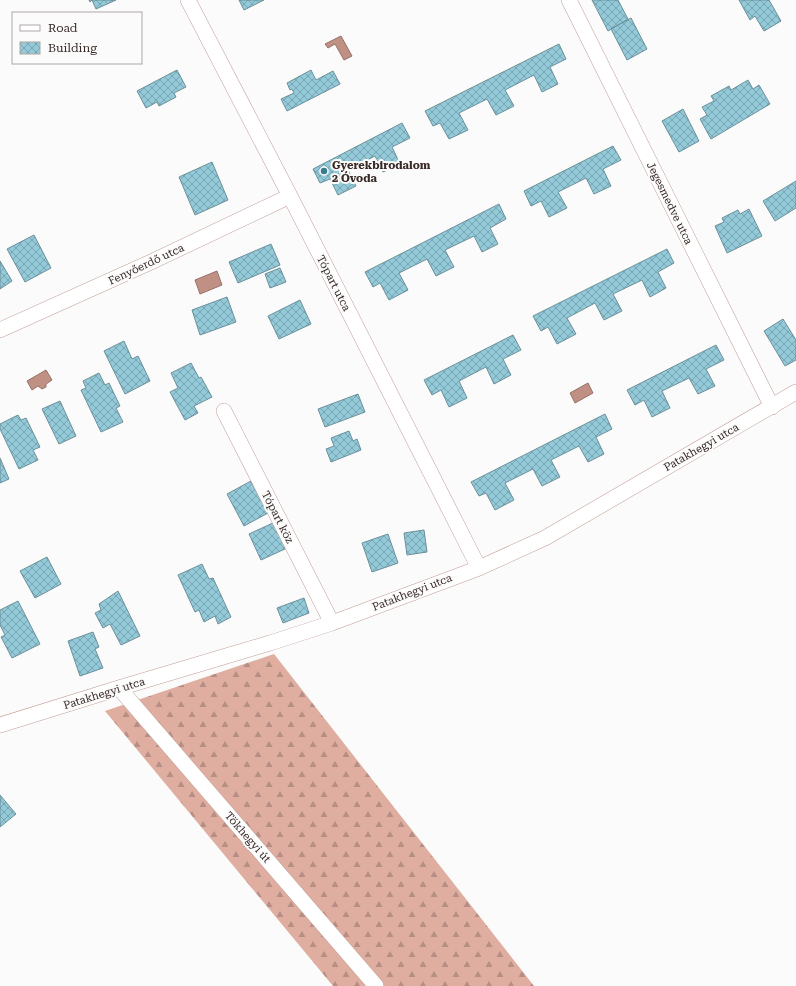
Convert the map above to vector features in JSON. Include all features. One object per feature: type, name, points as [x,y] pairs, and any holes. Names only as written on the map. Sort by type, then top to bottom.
[{"type":"street","name":"Tópart utca","points":[[188,0],[290,196],[479,568]]},
{"type":"street","name":"Jegesmedve utca","points":[[569,0],[772,407]]},
{"type":"street","name":"Fenyőerdő utca","points":[[0,330],[151,262],[290,196]]},
{"type":"street","name":"Patakhegyi utca","points":[[0,725],[332,623],[479,568],[545,538],[796,392]]},
{"type":"street","name":"Tópart köz","points":[[224,411],[332,623]]},
{"type":"street","name":"Tökhegyi út","points":[[119,688],[376,986]]},
{"type":"green space","points":[[274,654],[534,986],[333,986],[105,711]]},
{"type":"shaded area","points":[[341,36],[352,56],[344,60],[335,44],[328,48],[325,44]]},
{"type":"shaded area","points":[[217,271],[222,285],[200,294],[195,280]]},
{"type":"shaded area","points":[[46,370],[52,380],[42,389],[38,386],[32,390],[27,381]]},
{"type":"shaded area","points":[[588,383],[593,393],[575,403],[570,393]]},
{"type":"building","points":[[92,0],[116,0],[96,9]]},
{"type":"building","points":[[239,0],[264,0],[244,10]]},
{"type":"building","points":[[592,0],[618,0],[628,19],[608,31]]},
{"type":"building","points":[[739,0],[769,0],[781,21],[764,31],[755,16],[750,20]]},
{"type":"building","points":[[631,18],[647,49],[627,60],[611,29]]},
{"type":"building","points":[[559,44],[566,59],[550,67],[558,84],[542,92],[534,75],[505,90],[514,106],[496,115],[487,99],[459,113],[468,130],[449,139],[440,123],[433,126],[425,111]]},
{"type":"building","points":[[177,70],[186,87],[174,93],[176,97],[159,106],[157,102],[146,108],[137,91]]},
{"type":"building","points":[[311,70],[316,80],[333,71],[340,84],[287,111],[281,99],[294,93],[292,89],[290,90],[287,83]]},
{"type":"building","points":[[748,80],[753,89],[759,85],[770,104],[711,139],[700,119],[707,115],[702,107],[714,101],[711,96],[729,86],[731,90]]},
{"type":"building","points":[[683,109],[699,141],[679,152],[662,121]]},
{"type":"building","points":[[402,123],[410,138],[392,147],[400,164],[383,172],[375,156],[348,170],[356,186],[338,195],[330,179],[320,183],[313,169]]},
{"type":"building","points":[[613,146],[621,160],[603,169],[611,186],[594,194],[586,178],[558,192],[567,208],[549,217],[541,201],[531,206],[524,191]]},
{"type":"building","points":[[212,162],[228,200],[195,215],[179,177]]},
{"type":"building","points":[[796,181],[796,208],[775,221],[763,201]]},
{"type":"building","points":[[499,204],[506,219],[490,228],[498,244],[482,252],[474,236],[445,250],[454,267],[436,276],[427,259],[399,273],[408,290],[389,300],[380,283],[373,287],[365,272]]},
{"type":"building","points":[[749,209],[762,236],[727,253],[715,226],[724,222],[722,218],[738,210],[740,214]]},
{"type":"building","points":[[34,235],[51,268],[25,282],[7,249]]},
{"type":"building","points":[[271,244],[280,265],[238,283],[229,262]]},
{"type":"building","points":[[667,249],[674,263],[658,272],[666,288],[650,297],[642,280],[613,294],[622,311],[604,320],[595,303],[567,318],[576,334],[557,344],[548,327],[541,331],[533,316]]},
{"type":"building","points":[[0,261],[12,281],[0,289]]},
{"type":"building","points":[[280,268],[286,282],[270,288],[265,274]]},
{"type":"building","points":[[227,297],[236,322],[200,335],[192,310]]},
{"type":"building","points":[[300,300],[311,324],[279,339],[268,316]]},
{"type":"building","points":[[783,319],[796,340],[796,360],[785,366],[764,331]]},
{"type":"building","points":[[513,335],[521,350],[503,359],[511,375],[494,384],[486,367],[459,381],[467,398],[449,407],[441,390],[432,395],[424,380]]},
{"type":"building","points":[[124,341],[132,359],[138,356],[150,381],[125,394],[104,351]]},
{"type":"building","points":[[716,345],[724,360],[706,369],[715,386],[698,394],[689,378],[662,391],[670,408],[652,417],[644,400],[635,405],[627,390]]},
{"type":"building","points":[[191,363],[212,397],[194,406],[198,413],[185,420],[170,392],[178,388],[171,373]]},
{"type":"building","points":[[99,373],[105,385],[109,383],[120,406],[116,408],[123,422],[101,432],[81,390],[86,388],[83,381]]},
{"type":"building","points":[[358,394],[365,412],[325,427],[318,409]]},
{"type":"building","points":[[60,401],[76,436],[59,444],[42,409]]},
{"type":"building","points":[[605,414],[612,429],[596,437],[604,454],[588,462],[579,446],[551,460],[560,477],[542,486],[533,469],[505,483],[514,500],[495,510],[486,493],[479,496],[471,482]]},
{"type":"building","points":[[18,415],[21,420],[26,418],[40,447],[33,450],[38,460],[19,469],[0,429],[0,424]]},
{"type":"building","points":[[349,431],[353,441],[357,439],[361,450],[331,462],[326,449],[334,446],[331,438]]},
{"type":"building","points":[[0,458],[9,479],[0,483]]},
{"type":"building","points":[[251,481],[268,513],[244,526],[227,494]]},
{"type":"building","points":[[275,522],[287,548],[261,560],[249,534]]},
{"type":"building","points":[[424,530],[427,552],[407,555],[404,533]]},
{"type":"building","points":[[388,534],[398,563],[372,572],[362,543]]},
{"type":"building","points":[[47,557],[61,584],[35,598],[20,571]]},
{"type":"building","points":[[202,564],[209,579],[213,578],[231,617],[218,624],[215,616],[204,622],[199,610],[195,612],[178,575]]},
{"type":"building","points":[[118,591],[140,636],[121,645],[110,624],[103,628],[95,613],[101,610],[99,604]]},
{"type":"building","points":[[304,598],[309,613],[283,623],[277,608]]},
{"type":"building","points":[[18,601],[40,644],[12,658],[1,637],[5,635],[0,625],[0,610]]},
{"type":"building","points":[[93,632],[99,647],[95,649],[103,668],[80,676],[68,641]]},
{"type":"building","points":[[0,795],[16,814],[0,827]]},
{"type":"place","name":"Gyerekbirodalom 2 Óvoda","points":[[324,171]]}]
